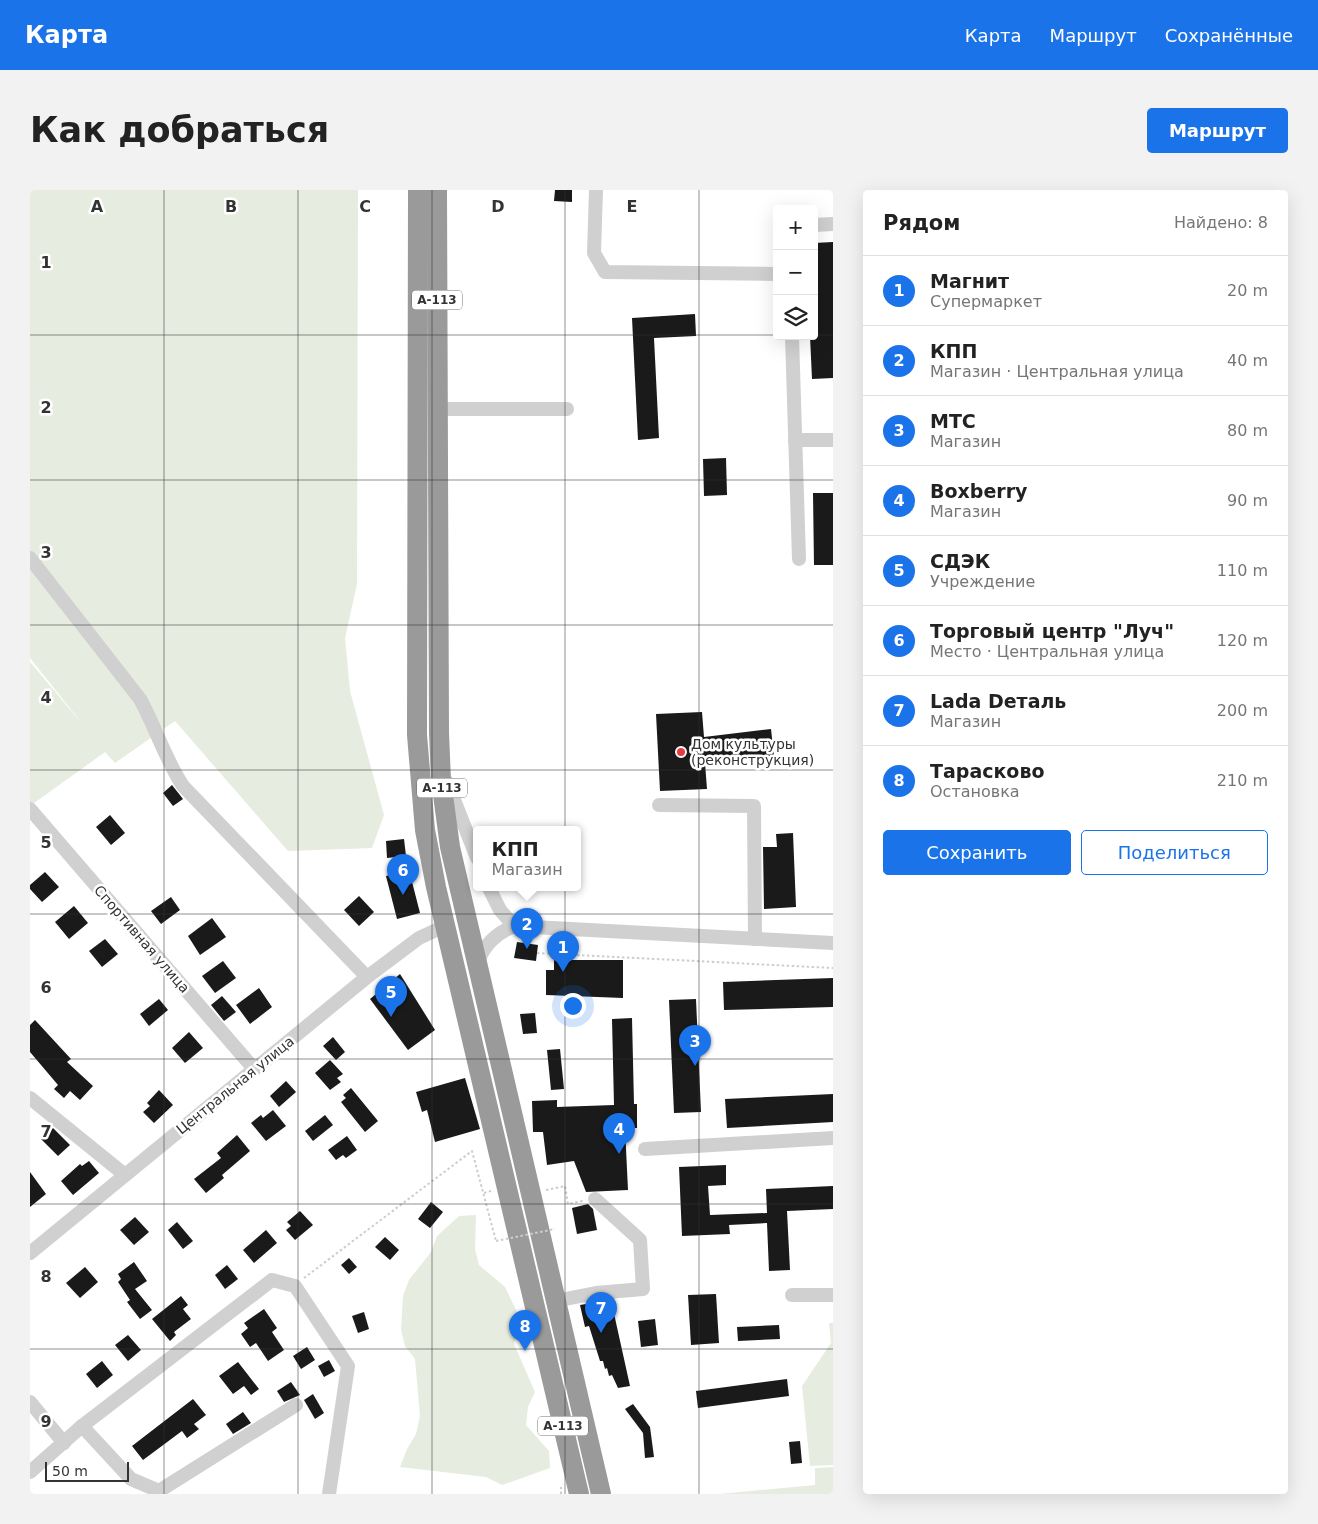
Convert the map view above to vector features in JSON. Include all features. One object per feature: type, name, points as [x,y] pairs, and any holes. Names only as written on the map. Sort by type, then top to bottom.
[{"type":"highway","name":"А-113","points":[[418,190],[417,735],[425,830],[445,926],[579,1494]]},
{"type":"highway","name":"А-113","points":[[437,190],[440,755],[444,807],[450,846],[601,1494]]},
{"type":"street","points":[[596,190],[594,253],[605,272],[773,274]]},
{"type":"street","points":[[818,224],[833,224]]},
{"type":"street","points":[[792,340],[799,559]]},
{"type":"street","points":[[437,410],[567,409]]},
{"type":"street","points":[[796,440],[833,440]]},
{"type":"street","points":[[30,558],[140,699],[153,722],[182,786],[367,977]]},
{"type":"street","points":[[440,755],[448,786],[473,848]]},
{"type":"street","points":[[659,806],[754,806],[755,939]]},
{"type":"street","name":"Спортивная улица","points":[[30,810],[254,1070]]},
{"type":"street","points":[[490,891],[500,910],[514,926]]},
{"type":"street","name":"Центральная улица","points":[[30,1253],[367,977],[419,938],[445,926]]},
{"type":"street","points":[[477,964],[489,942],[502,931],[514,926],[833,944]]},
{"type":"street","points":[[30,1098],[125,1175]]},
{"type":"street","points":[[645,1149],[833,1138]]},
{"type":"street","points":[[555,1301],[596,1293],[643,1289],[640,1240],[595,1199]]},
{"type":"street","points":[[30,1472],[82,1426],[272,1280],[294,1286],[348,1366],[329,1494]]},
{"type":"street","points":[[792,1295],[833,1295]]},
{"type":"street","points":[[30,1402],[64,1443]]},
{"type":"street","points":[[82,1426],[131,1479],[160,1492],[296,1405]]},
{"type":"path","points":[[537,954],[833,968]]},
{"type":"path","points":[[294,1286],[472,1151],[496,1241],[555,1229]]},
{"type":"path","points":[[546,1190],[565,1186],[568,1204],[595,1199]]},
{"type":"shaded area","points":[[30,190],[358,190],[357,584],[345,638],[350,691],[384,815],[372,848],[288,851],[175,721],[115,763],[105,752],[30,806],[30,662],[85,727],[30,658]]},
{"type":"shaded area","points":[[476,1215],[475,1249],[479,1265],[505,1287],[520,1318],[514,1344],[535,1392],[528,1407],[526,1425],[549,1451],[550,1468],[502,1485],[486,1477],[400,1467],[407,1449],[416,1434],[420,1416],[415,1359],[405,1346],[401,1330],[403,1296],[409,1280],[431,1252],[437,1236],[459,1216]]},
{"type":"shaded area","points":[[829,1323],[833,1323],[833,1465],[810,1466],[802,1386],[831,1343]]},
{"type":"shaded area","points":[[833,1467],[833,1494],[719,1494],[815,1485],[815,1468]]},
{"type":"building","points":[[555,190],[572,190],[572,202],[554,201]]},
{"type":"building","points":[[833,242],[833,378],[812,379],[810,340],[818,340],[818,243]]},
{"type":"building","points":[[695,314],[696,336],[654,338],[659,438],[638,440],[632,318]]},
{"type":"building","points":[[726,458],[727,495],[704,496],[703,459]]},
{"type":"building","points":[[813,493],[833,493],[833,565],[814,565]]},
{"type":"building","name":"Дом культуры (реконструкция)","points":[[702,712],[704,737],[771,729],[774,756],[705,763],[707,789],[660,791],[656,714]]},
{"type":"building","points":[[172,785],[183,799],[173,806],[163,793]]},
{"type":"building","points":[[110,815],[125,833],[111,845],[96,827]]},
{"type":"building","points":[[793,833],[796,907],[764,909],[763,847],[777,847],[776,834]]},
{"type":"building","points":[[404,839],[406,856],[387,858],[386,841]]},
{"type":"building","points":[[409,870],[420,913],[397,919],[386,876]]},
{"type":"building","points":[[45,872],[59,887],[42,902],[30,889],[30,885]]},
{"type":"building","points":[[359,896],[374,912],[359,926],[344,910]]},
{"type":"building","points":[[171,897],[180,910],[161,924],[151,911]]},
{"type":"building","points":[[74,906],[88,923],[69,939],[55,922]]},
{"type":"building","points":[[212,918],[226,937],[200,955],[188,936]]},
{"type":"building","points":[[105,939],[118,954],[102,967],[89,951]]},
{"type":"building","points":[[517,942],[538,945],[536,961],[514,958]]},
{"type":"building","points":[[554,960],[623,960],[623,998],[546,995],[546,970],[554,970]]},
{"type":"building","points":[[223,961],[236,978],[215,993],[202,976]]},
{"type":"building","points":[[400,974],[435,1030],[408,1050],[370,999]]},
{"type":"building","points":[[833,978],[833,1007],[724,1010],[723,982]]},
{"type":"building","points":[[259,988],[272,1007],[250,1024],[236,1005]]},
{"type":"building","points":[[222,996],[236,1012],[224,1021],[211,1005]]},
{"type":"building","points":[[159,999],[168,1010],[149,1026],[140,1014]]},
{"type":"building","points":[[696,999],[701,1112],[674,1113],[669,1000]]},
{"type":"building","points":[[535,1013],[537,1033],[523,1034],[520,1014]]},
{"type":"building","points":[[632,1018],[634,1104],[637,1104],[637,1128],[625,1128],[628,1190],[586,1192],[574,1161],[547,1165],[543,1132],[533,1132],[532,1101],[557,1100],[557,1107],[614,1105],[612,1019]]},
{"type":"building","points":[[35,1020],[71,1059],[67,1062],[93,1086],[80,1100],[70,1091],[64,1098],[54,1089],[58,1085],[30,1052],[30,1025]]},
{"type":"building","points":[[189,1032],[203,1048],[185,1063],[172,1048]]},
{"type":"building","points":[[333,1037],[345,1052],[336,1060],[323,1046]]},
{"type":"building","points":[[560,1049],[564,1089],[551,1090],[547,1050]]},
{"type":"building","points":[[330,1060],[343,1074],[337,1078],[341,1082],[330,1090],[315,1073]]},
{"type":"building","points":[[465,1078],[480,1129],[435,1142],[427,1110],[422,1112],[416,1092]]},
{"type":"building","points":[[286,1081],[296,1092],[279,1107],[270,1096]]},
{"type":"building","points":[[351,1088],[378,1121],[365,1132],[341,1102],[346,1098],[343,1095]]},
{"type":"building","points":[[159,1090],[173,1105],[154,1123],[143,1112],[150,1106],[147,1103]]},
{"type":"building","points":[[833,1094],[833,1122],[727,1128],[725,1099]]},
{"type":"building","points":[[273,1110],[286,1126],[266,1141],[251,1123],[261,1115],[263,1118]]},
{"type":"building","points":[[325,1115],[333,1125],[313,1141],[305,1131]]},
{"type":"building","points":[[53,1128],[70,1145],[58,1156],[41,1139]]},
{"type":"building","points":[[237,1135],[250,1151],[222,1175],[224,1178],[206,1193],[194,1179],[221,1158],[217,1153]]},
{"type":"building","points":[[347,1136],[357,1150],[346,1158],[343,1155],[336,1160],[328,1150]]},
{"type":"building","points":[[89,1161],[99,1173],[73,1195],[61,1181],[80,1164],[82,1166]]},
{"type":"building","points":[[726,1165],[726,1185],[708,1186],[710,1215],[767,1213],[766,1189],[833,1186],[833,1209],[787,1211],[790,1270],[769,1271],[767,1223],[729,1225],[730,1234],[682,1236],[679,1167]]},
{"type":"building","points":[[30,1172],[46,1194],[30,1207]]},
{"type":"building","points":[[431,1202],[443,1212],[430,1228],[418,1219]]},
{"type":"building","points":[[588,1204],[593,1209],[597,1230],[577,1234],[572,1208]]},
{"type":"building","points":[[300,1211],[313,1225],[295,1240],[286,1230],[291,1226],[287,1222]]},
{"type":"building","points":[[135,1217],[149,1232],[134,1245],[120,1230]]},
{"type":"building","points":[[177,1222],[193,1241],[183,1249],[168,1230]]},
{"type":"building","points":[[266,1230],[277,1243],[254,1263],[243,1250]]},
{"type":"building","points":[[385,1237],[399,1250],[390,1260],[375,1247]]},
{"type":"building","points":[[349,1258],[357,1267],[349,1274],[341,1265]]},
{"type":"building","points":[[134,1262],[147,1281],[135,1289],[152,1310],[140,1319],[127,1302],[130,1300],[118,1282],[121,1279],[118,1274]]},
{"type":"building","points":[[227,1265],[238,1279],[225,1289],[215,1275]]},
{"type":"building","points":[[85,1267],[98,1282],[80,1298],[66,1283]]},
{"type":"building","points":[[716,1294],[719,1343],[691,1345],[688,1295]]},
{"type":"building","points":[[181,1296],[188,1305],[183,1309],[191,1319],[174,1332],[176,1335],[170,1341],[152,1319]]},
{"type":"building","points":[[611,1300],[630,1386],[618,1388],[612,1375],[609,1376],[607,1368],[605,1369],[603,1361],[600,1361],[589,1326],[585,1327],[580,1305]]},
{"type":"building","points":[[264,1309],[277,1328],[272,1332],[284,1350],[268,1361],[256,1343],[250,1347],[241,1334],[248,1328],[244,1323]]},
{"type":"building","points":[[364,1312],[369,1329],[358,1333],[352,1316]]},
{"type":"building","points":[[655,1319],[658,1345],[641,1347],[638,1321]]},
{"type":"building","points":[[779,1325],[780,1339],[738,1341],[737,1327]]},
{"type":"building","points":[[128,1335],[141,1350],[128,1361],[115,1345]]},
{"type":"building","points":[[307,1347],[315,1360],[301,1369],[293,1356]]},
{"type":"building","points":[[329,1360],[335,1371],[324,1377],[318,1366]]},
{"type":"building","points":[[102,1361],[113,1375],[97,1388],[86,1374]]},
{"type":"building","points":[[238,1362],[259,1389],[251,1395],[244,1386],[233,1394],[219,1376]]},
{"type":"building","points":[[787,1379],[789,1396],[698,1408],[696,1391]]},
{"type":"building","points":[[291,1382],[300,1395],[284,1402],[277,1391]]},
{"type":"building","points":[[313,1394],[324,1413],[315,1419],[304,1400]]},
{"type":"building","points":[[193,1399],[206,1415],[194,1424],[199,1429],[187,1438],[182,1431],[143,1460],[132,1446]]},
{"type":"building","points":[[633,1404],[650,1427],[654,1457],[645,1458],[643,1433],[625,1409]]},
{"type":"building","points":[[243,1412],[251,1423],[233,1434],[226,1424]]},
{"type":"building","points":[[800,1441],[802,1463],[791,1464],[789,1442]]},
{"type":"place","name":"Дом культуры (реконструкция)","points":[[681,752]]},
{"type":"place","name":"Торговый центр \"Луч\"","points":[[403,895]]},
{"type":"place","name":"КПП","points":[[527,949]]},
{"type":"place","name":"Магнит","points":[[563,972]]},
{"type":"place","name":"СДЭК","points":[[391,1017]]},
{"type":"place","name":"МТС","points":[[695,1066]]},
{"type":"place","name":"Boxberry","points":[[619,1154]]},
{"type":"place","name":"Lada Dеталь","points":[[601,1333]]},
{"type":"place","name":"Тарасково","points":[[525,1351]]}]
